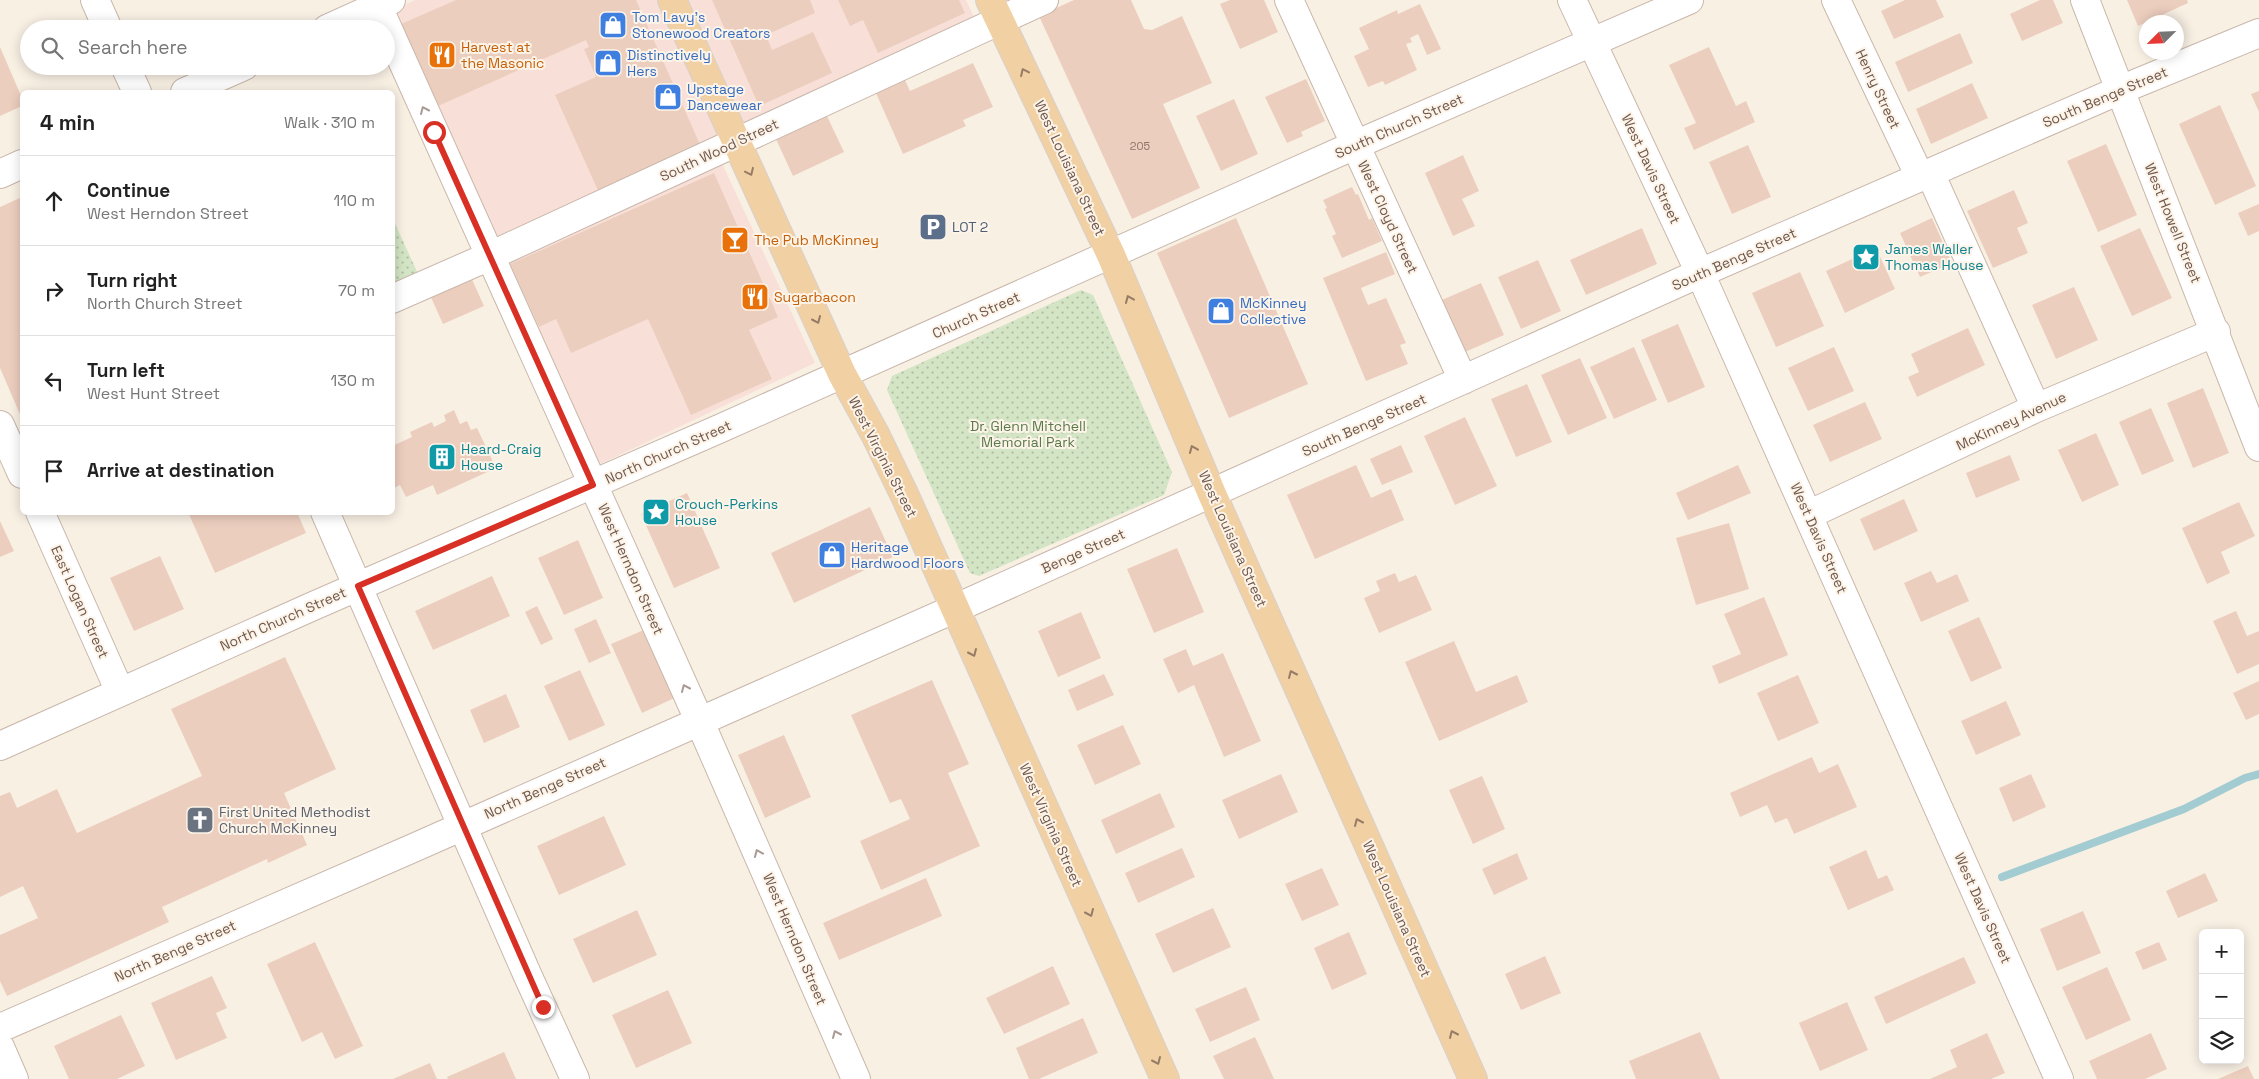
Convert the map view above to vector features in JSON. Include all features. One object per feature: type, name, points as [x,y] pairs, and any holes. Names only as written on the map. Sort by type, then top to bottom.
[{"type":"main road","name":"West Virginia Street","points":[[672,0],[842,374],[893,471],[1164,1079]]},
{"type":"main road","name":"West Louisiana Street","points":[[995,10],[1111,255],[1212,494],[1473,1079]]},
{"type":"street","points":[[95,0],[104,20]]},
{"type":"street","name":"South Wood Street","points":[[395,297],[490,256],[736,142],[995,10],[1044,0]]},
{"type":"street","name":"West Cloyd Street","points":[[1289,0],[1463,380]]},
{"type":"street","name":"West Davis Street","points":[[1572,0],[1700,273],[2058,1079]]},
{"type":"street","name":"South Church Street","points":[[1111,255],[1355,145],[1689,0]]},
{"type":"street","name":"Henry Street","points":[[1836,0],[1972,264],[2036,408]]},
{"type":"street","name":"West Howell Street","points":[[2085,0],[2216,332],[2259,447]]},
{"type":"street","points":[[345,20],[381,2]]},
{"type":"street","name":"West Herndon Street","points":[[381,2],[389,20]]},
{"type":"street","name":"South Benge Street","points":[[1212,494],[1700,273],[2120,90],[2259,33]]},
{"type":"street","name":"West Herndon Street","points":[[395,35],[490,256],[699,720],[856,1079]]},
{"type":"street","points":[[129,75],[136,90]]},
{"type":"street","points":[[190,90],[224,75]]},
{"type":"street","points":[[0,174],[20,165]]},
{"type":"street","name":"Church Street","points":[[842,374],[1111,255]]},
{"type":"street","name":"McKinney Avenue","points":[[1808,515],[2036,408],[2216,332]]},
{"type":"street","name":"North Church Street","points":[[0,746],[358,586],[593,485],[842,374]]},
{"type":"street","points":[[0,424],[15,466]]},
{"type":"street","name":"Benge Street","points":[[954,609],[1212,494]]},
{"type":"street","name":"East Logan Street","points":[[41,515],[120,692]]},
{"type":"street","points":[[326,515],[575,1079]]},
{"type":"street","name":"North Benge Street","points":[[0,1028],[954,609]]},
{"type":"street","points":[[0,1047],[14,1079]]},
{"type":"shaded area","points":[[415,0],[966,0],[977,23],[712,142],[815,363],[596,466],[391,11]]},
{"type":"green space","points":[[395,224],[419,276],[395,287]]},
{"type":"green space","name":"Dr. Glenn Mitchell Memorial Park","points":[[1081,290],[1093,295],[1172,472],[1164,495],[979,576],[970,573],[887,390],[892,376]]},
{"type":"building","points":[[456,0],[636,0],[702,149],[600,195],[555,95],[596,77],[584,49],[589,47],[586,40],[438,106],[401,24]]},
{"type":"building","points":[[712,0],[810,0],[815,13],[766,35],[772,50],[813,32],[832,73],[759,106]]},
{"type":"building","points":[[838,0],[959,0],[965,13],[878,53],[863,20],[850,26]]},
{"type":"building","points":[[1074,0],[1131,0],[1144,29],[1152,30],[1182,16],[1212,83],[1163,104],[1200,188],[1132,219],[1039,16]]},
{"type":"building","points":[[1230,0],[1264,0],[1278,32],[1240,49],[1220,4]]},
{"type":"building","points":[[1905,0],[1936,0],[1944,17],[1894,39],[1881,11]]},
{"type":"building","points":[[2040,0],[2053,0],[2063,23],[2022,41],[2010,14]]},
{"type":"building","points":[[2127,0],[2187,0],[2188,3],[2162,15],[2139,15],[2138,26]]},
{"type":"building","points":[[1420,4],[1441,49],[1427,55],[1418,34],[1410,38],[1412,42],[1406,44],[1417,70],[1385,85],[1383,81],[1368,87],[1354,56],[1369,49],[1359,28],[1397,10],[1398,14]]},
{"type":"building","points":[[1960,33],[1973,63],[1908,92],[1895,62]]},
{"type":"building","points":[[0,47],[20,93],[20,107],[0,116]]},
{"type":"building","points":[[1709,47],[1736,106],[1746,101],[1755,122],[1694,150],[1684,128],[1696,123],[1669,65]]},
{"type":"building","points":[[973,63],[993,107],[963,120],[966,126],[903,154],[875,91],[904,78],[910,91]]},
{"type":"building","points":[[1306,79],[1325,121],[1301,132],[1303,136],[1287,143],[1265,97]]},
{"type":"building","points":[[1972,83],[1988,118],[1931,144],[1916,109]]},
{"type":"building","points":[[2259,91],[2259,112],[2251,94]]},
{"type":"building","points":[[1234,99],[1258,154],[1221,171],[1196,116]]},
{"type":"building","points":[[2220,105],[2256,186],[2215,205],[2179,124]]},
{"type":"building","points":[[826,114],[844,152],[793,176],[775,137]]},
{"type":"building","points":[[2106,144],[2137,215],[2098,232],[2067,161]]},
{"type":"building","points":[[1748,145],[1771,197],[1732,214],[1709,162]]},
{"type":"building","points":[[1463,155],[1479,191],[1462,199],[1475,226],[1453,236],[1425,173]]},
{"type":"building","points":[[714,173],[778,317],[749,330],[772,379],[691,415],[648,319],[571,353],[556,319],[539,327],[510,264]]},
{"type":"building","points":[[1352,187],[1356,195],[1358,194],[1369,220],[1372,218],[1382,241],[1342,258],[1332,236],[1336,234],[1323,200]]},
{"type":"building","points":[[2014,190],[2028,223],[2017,228],[2028,253],[1993,268],[1967,211]]},
{"type":"building","points":[[20,198],[20,414],[0,368],[0,207]]},
{"type":"building","points":[[2259,204],[2259,231],[2248,236],[2238,213]]},
{"type":"building","points":[[1236,218],[1308,384],[1229,418],[1157,253]]},
{"type":"building","points":[[1932,218],[1952,263],[1920,277],[1900,233]]},
{"type":"building","points":[[1642,228],[1657,264],[1586,295],[1570,260]]},
{"type":"building","points":[[2140,228],[2172,298],[2132,316],[2100,246]]},
{"type":"building","points":[[1876,248],[1895,289],[1845,313],[1826,271]]},
{"type":"building","points":[[1386,252],[1395,274],[1361,288],[1368,305],[1386,298],[1406,343],[1400,345],[1408,364],[1366,381],[1323,278]]},
{"type":"building","points":[[1538,260],[1561,311],[1521,329],[1498,277]]},
{"type":"building","points":[[1800,272],[1824,326],[1776,347],[1752,293]]},
{"type":"building","points":[[470,275],[484,306],[443,324],[429,293]]},
{"type":"building","points":[[1481,283],[1504,335],[1465,352],[1442,300]]},
{"type":"building","points":[[2074,287],[2098,340],[2056,359],[2032,305]]},
{"type":"building","points":[[1678,324],[1705,387],[1668,403],[1641,340]]},
{"type":"building","points":[[1968,328],[1985,365],[1917,397],[1908,377],[1919,372],[1911,354]]},
{"type":"building","points":[[1634,347],[1657,400],[1614,419],[1590,367]]},
{"type":"building","points":[[1834,347],[1854,391],[1808,411],[1788,368]]},
{"type":"building","points":[[1580,358],[1607,418],[1568,435],[1541,375]]},
{"type":"building","points":[[1527,384],[1552,442],[1516,457],[1491,399]]},
{"type":"building","points":[[2203,388],[2229,453],[2193,468],[2167,403]]},
{"type":"building","points":[[1865,402],[1882,439],[1830,462],[1813,425]]},
{"type":"building","points":[[2151,408],[2174,461],[2142,475],[2119,422]]},
{"type":"building","name":"Heard-Craig House","points":[[454,410],[460,424],[467,421],[471,430],[477,428],[496,468],[437,495],[433,485],[406,497],[400,485],[395,488],[395,445],[412,437],[410,432],[432,422],[434,427],[446,421],[444,415]]},
{"type":"building","points":[[1465,417],[1497,486],[1455,505],[1424,436]]},
{"type":"building","points":[[2096,433],[2119,485],[2082,502],[2058,450]]},
{"type":"building","points":[[1401,445],[1413,472],[1382,485],[1370,459]]},
{"type":"building","points":[[2010,455],[2020,480],[1976,498],[1966,473]]},
{"type":"building","points":[[1356,465],[1371,498],[1391,489],[1404,520],[1315,559],[1287,495]]},
{"type":"building","points":[[1738,465],[1751,493],[1688,520],[1676,493]]},
{"type":"building","points":[[687,493],[720,568],[674,588],[641,514]]},
{"type":"building","points":[[1904,499],[1918,531],[1874,551],[1860,519]]},
{"type":"building","points":[[2239,502],[2255,536],[2221,552],[2230,573],[2207,584],[2182,528]]},
{"type":"building","name":"Heritage Hardwood Floors","points":[[870,507],[893,557],[794,603],[771,553]]},
{"type":"building","points":[[189,515],[298,515],[306,533],[215,573]]},
{"type":"building","points":[[0,521],[14,551],[0,557]]},
{"type":"building","points":[[1729,523],[1749,589],[1696,605],[1676,538]]},
{"type":"building","points":[[578,540],[603,598],[564,615],[538,558]]},
{"type":"building","points":[[1177,548],[1204,612],[1154,633],[1127,569]]},
{"type":"building","points":[[160,556],[184,609],[134,631],[110,578]]},
{"type":"building","points":[[1931,571],[1937,583],[1957,574],[1969,601],[1921,622],[1904,583]]},
{"type":"building","points":[[1395,573],[1399,582],[1416,575],[1432,610],[1379,633],[1364,598],[1380,591],[1376,581]]},
{"type":"building","points":[[492,576],[510,616],[433,650],[415,611]]},
{"type":"building","points":[[1764,597],[1788,655],[1719,684],[1712,666],[1741,654],[1724,614]]},
{"type":"building","points":[[537,606],[553,639],[541,645],[525,612]]},
{"type":"building","points":[[2236,611],[2247,636],[2259,631],[2259,664],[2237,674],[2213,621]]},
{"type":"building","points":[[1081,612],[1101,658],[1058,677],[1038,631]]},
{"type":"building","points":[[1979,617],[2002,668],[1971,682],[1948,631]]},
{"type":"building","points":[[596,619],[611,653],[589,663],[574,629]]},
{"type":"building","points":[[651,627],[681,695],[642,713],[611,644]]},
{"type":"building","points":[[1454,641],[1476,692],[1517,675],[1528,702],[1439,741],[1405,662]]},
{"type":"building","points":[[1186,649],[1193,666],[1223,653],[1261,741],[1224,757],[1194,685],[1178,693],[1163,659]]},
{"type":"building","name":"First United Methodist Church McKinney","points":[[285,657],[336,769],[284,793],[307,845],[268,863],[267,859],[162,907],[169,922],[7,996],[0,981],[0,935],[38,918],[23,886],[0,897],[0,796],[10,792],[17,808],[57,789],[77,833],[202,776],[171,709]]},
{"type":"building","points":[[580,670],[605,725],[569,741],[544,686]]},
{"type":"building","points":[[1104,674],[1114,695],[1077,711],[1068,690]]},
{"type":"building","points":[[1798,675],[1819,723],[1778,741],[1757,693]]},
{"type":"building","points":[[932,680],[969,764],[948,773],[980,846],[881,890],[860,841],[910,819],[901,799],[890,803],[851,715]]},
{"type":"building","points":[[2259,681],[2259,714],[2246,720],[2233,693]]},
{"type":"building","points":[[506,694],[520,727],[484,743],[470,710]]},
{"type":"building","points":[[2006,701],[2021,735],[1976,755],[1961,721]]},
{"type":"building","points":[[1123,725],[1141,764],[1095,785],[1077,745]]},
{"type":"building","points":[[784,735],[811,797],[765,818],[738,755]]},
{"type":"building","points":[[1812,757],[1819,773],[1838,764],[1857,807],[1794,834],[1787,818],[1775,823],[1767,805],[1740,817],[1730,793]]},
{"type":"building","points":[[1281,774],[1298,812],[1239,839],[1222,800]]},
{"type":"building","points":[[2031,774],[2046,807],[2013,822],[1999,788]]},
{"type":"building","points":[[1482,776],[1505,829],[1473,844],[1449,790]]},
{"type":"building","points":[[1160,793],[1175,827],[1116,854],[1101,820]]},
{"type":"building","points":[[604,816],[626,865],[559,895],[537,846]]},
{"type":"building","points":[[1182,848],[1195,877],[1138,903],[1125,873]]},
{"type":"building","points":[[1866,850],[1878,879],[1887,875],[1894,890],[1848,910],[1829,867]]},
{"type":"building","points":[[1517,853],[1528,879],[1494,895],[1482,869]]},
{"type":"building","points":[[1322,868],[1339,905],[1302,921],[1285,884]]},
{"type":"building","points":[[2205,873],[2218,901],[2178,918],[2166,891]]},
{"type":"building","points":[[926,878],[942,916],[839,960],[823,923]]},
{"type":"building","points":[[1213,908],[1231,947],[1173,973],[1155,934]]},
{"type":"building","points":[[637,910],[657,955],[593,983],[573,939]]},
{"type":"building","points":[[2083,911],[2101,953],[2057,971],[2040,929]]},
{"type":"building","points":[[1349,932],[1367,974],[1332,990],[1314,948]]},
{"type":"building","points":[[315,942],[363,1046],[335,1059],[322,1032],[302,1042],[267,964]]},
{"type":"building","points":[[2159,942],[2167,960],[2143,970],[2135,952]]},
{"type":"building","points":[[1545,956],[1561,993],[1521,1010],[1505,974]]},
{"type":"building","points":[[1964,957],[1976,983],[1886,1024],[1874,997]]},
{"type":"building","points":[[1053,966],[1070,1004],[1004,1034],[986,998]]},
{"type":"building","points":[[2107,967],[2131,1020],[2086,1040],[2062,987]]},
{"type":"building","points":[[212,976],[227,1008],[216,1013],[227,1038],[176,1060],[151,1003]]},
{"type":"building","points":[[1246,987],[1260,1020],[1210,1042],[1195,1009]]},
{"type":"building","points":[[668,990],[692,1043],[636,1068],[612,1015]]},
{"type":"building","points":[[1847,1002],[1868,1050],[1820,1071],[1799,1023]]},
{"type":"building","points":[[121,1015],[145,1066],[117,1079],[69,1079],[54,1046]]},
{"type":"building","points":[[1083,1018],[1098,1053],[1039,1079],[1029,1079],[1016,1048]]},
{"type":"building","points":[[1700,1032],[1720,1079],[1636,1079],[1629,1061]]},
{"type":"building","points":[[1987,1033],[2005,1073],[1991,1079],[1930,1079],[1957,1067],[1950,1050]]},
{"type":"building","points":[[2151,1033],[2167,1069],[2145,1079],[2097,1079],[2089,1061]]},
{"type":"building","points":[[1255,1037],[1274,1079],[1224,1079],[1213,1056]]},
{"type":"building","points":[[504,1052],[516,1079],[448,1079],[447,1077]]},
{"type":"building","points":[[430,1063],[437,1079],[393,1079]]},
{"type":"building","points":[[2248,1066],[2254,1079],[2218,1079]]},
{"type":"waterway","points":[[2002,877],[2184,809],[2245,778],[2259,774]]},
{"type":"place","name":"Tom Lavy's Stonewood Creators","points":[[613,25]]},
{"type":"place","name":"Harvest at the Masonic","points":[[442,55]]},
{"type":"place","name":"Distinctively Hers","points":[[608,63]]},
{"type":"place","name":"Upstage Dancewear","points":[[668,97]]},
{"type":"place","name":"LOT 2","points":[[933,227]]},
{"type":"place","name":"The Pub McKinney","points":[[735,240]]},
{"type":"place","name":"James Waller Thomas House","points":[[1866,257]]},
{"type":"place","name":"Sugarbacon","points":[[755,297]]},
{"type":"place","name":"McKinney Collective","points":[[1221,311]]},
{"type":"place","name":"Heard-Craig House","points":[[442,457]]},
{"type":"place","name":"Crouch-Perkins House","points":[[656,512]]},
{"type":"place","name":"Heritage Hardwood Floors","points":[[832,555]]},
{"type":"place","name":"First United Methodist Church McKinney","points":[[200,820]]},
{"type":"route","points":[[434,132],[593,485],[358,586],[543,1007]]}]
